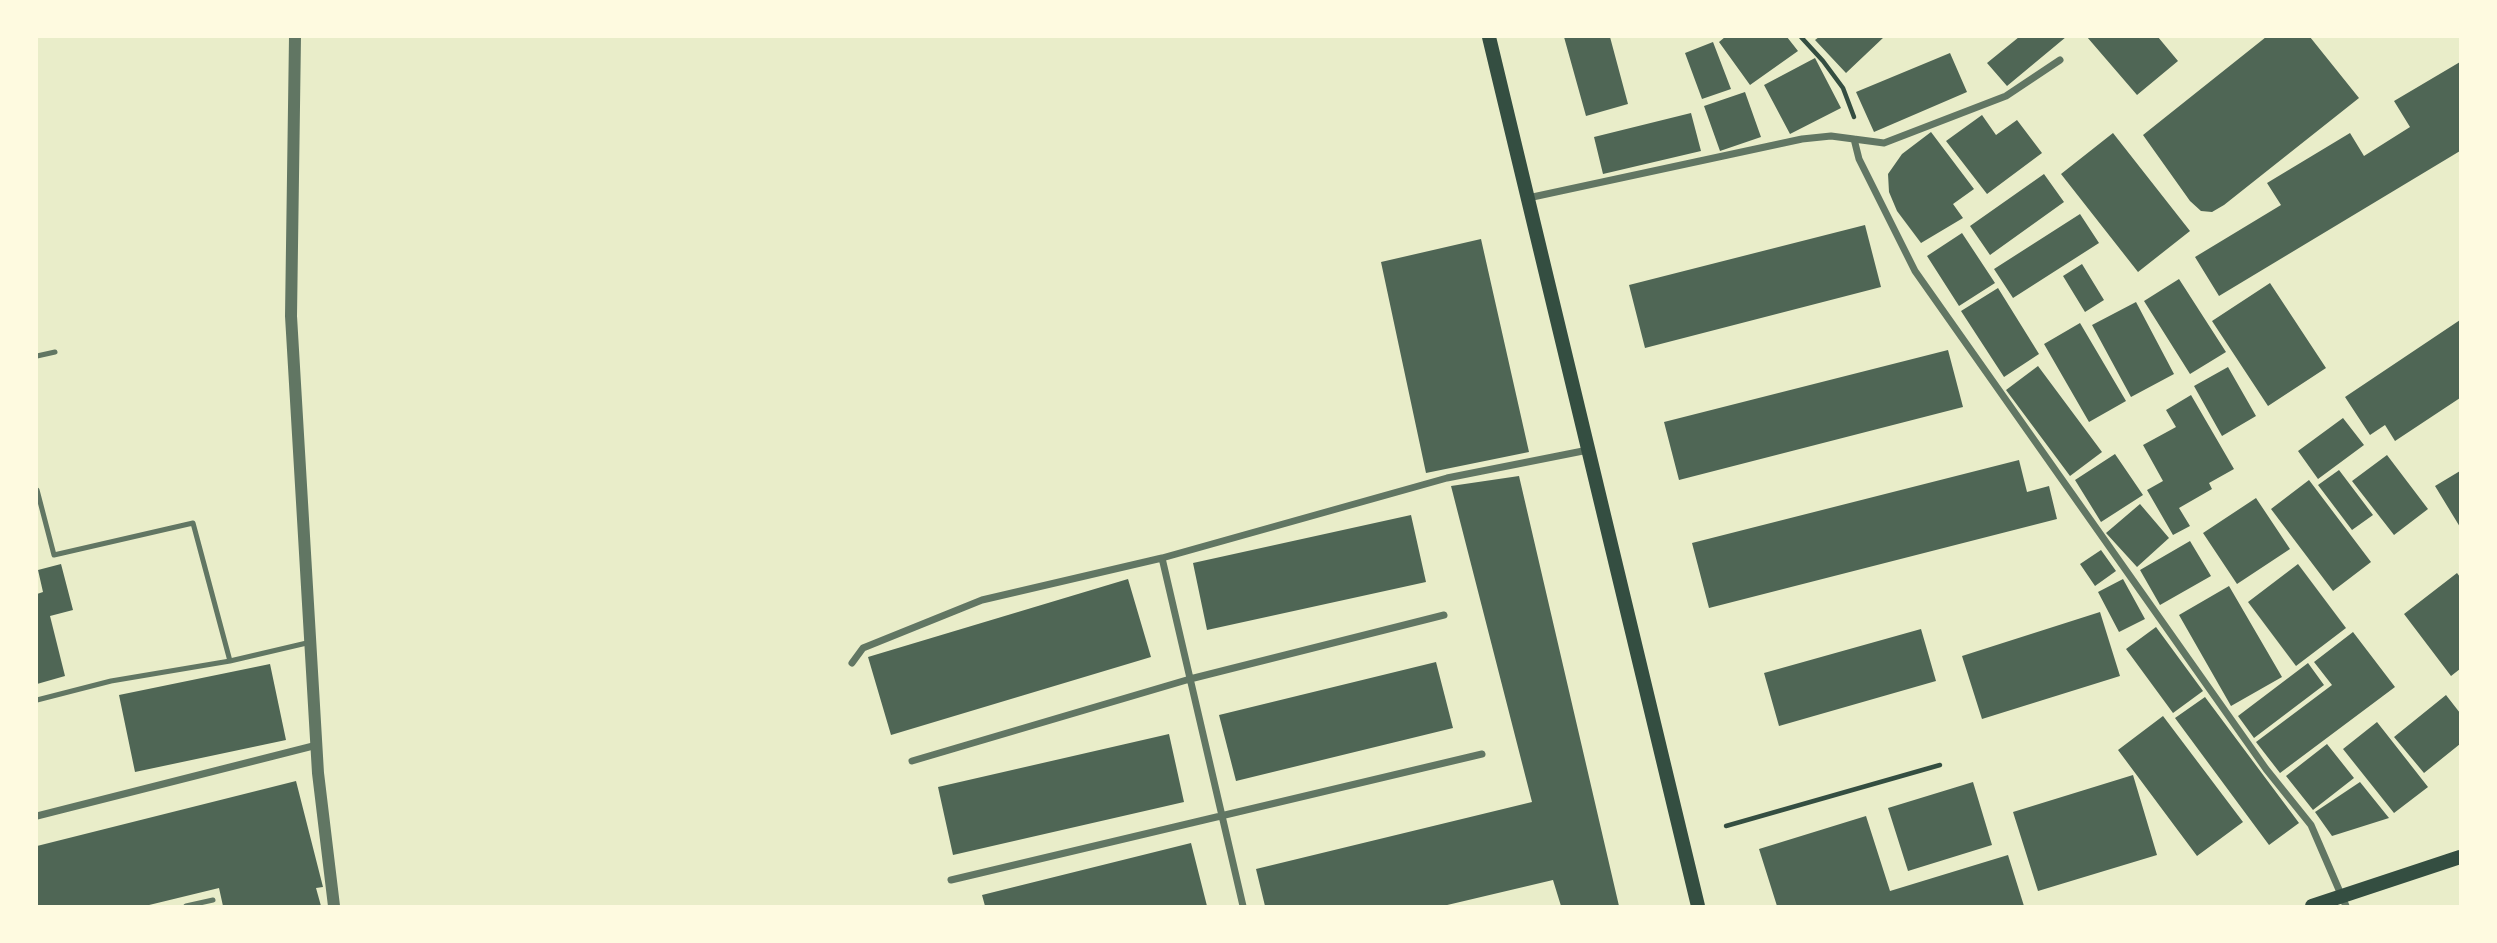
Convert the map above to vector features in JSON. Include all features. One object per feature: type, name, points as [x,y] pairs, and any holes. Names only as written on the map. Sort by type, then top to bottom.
[{"type":"main road","points":[[1489,37],[1698,906]]},
{"type":"main road","points":[[2312,906],[2343,902],[2460,857]]},
{"type":"street","points":[[295,37],[291,316],[317,745],[334,906]]},
{"type":"street","points":[[1528,198],[1802,139],[1831,136],[1884,143],[2006,96],[2060,60]]},
{"type":"street","points":[[1854,139],[1859,159],[1915,271],[2266,769],[2311,825],[2343,902]]},
{"type":"street","points":[[852,663],[863,648],[982,600],[1161,558],[1447,478],[1588,449]]},
{"type":"street","points":[[1161,558],[1243,906]]},
{"type":"street","points":[[912,761],[1189,680],[1444,615]]},
{"type":"street","points":[[37,816],[317,745]]},
{"type":"street","points":[[951,880],[1221,813],[1482,754]]},
{"type":"lane","points":[[37,356],[55,352]]},
{"type":"lane","points":[[37,490],[54,555],[193,523],[230,661]]},
{"type":"lane","points":[[37,700],[111,681],[230,661],[310,642]]},
{"type":"lane","points":[[186,906],[213,900]]},
{"type":"path","points":[[1801,37],[1824,61],[1843,89],[1854,116],[1854,139]]},
{"type":"path","points":[[1726,826],[1940,765]]},
{"type":"building","points":[[1564,37],[1610,37],[1628,104],[1586,116]]},
{"type":"building","points":[[1725,37],[1787,37],[1798,51],[1750,85],[1719,42]]},
{"type":"building","points":[[1819,37],[1884,37],[1846,73],[1815,40]]},
{"type":"building","points":[[2019,37],[2066,37],[2007,86],[1987,63]]},
{"type":"building","points":[[2087,37],[2158,37],[2178,61],[2137,95]]},
{"type":"building","points":[[2266,37],[2310,37],[2359,98],[2224,205],[2212,212],[2201,211],[2190,201],[2143,135]]},
{"type":"building","points":[[1713,42],[1731,89],[1702,99],[1685,53]]},
{"type":"building","points":[[1950,53],[1967,92],[1874,132],[1856,92]]},
{"type":"building","points":[[1815,58],[1841,108],[1790,134],[1764,85]]},
{"type":"building","points":[[2460,62],[2460,151],[2219,296],[2195,257],[2281,205],[2267,183],[2350,133],[2364,156],[2410,127],[2394,101]]},
{"type":"building","points":[[1745,92],[1761,137],[1720,151],[1704,106]]},
{"type":"building","points":[[1691,113],[1701,151],[1603,174],[1594,137]]},
{"type":"building","points":[[1982,115],[1996,135],[2017,120],[2042,153],[1987,194],[1946,141]]},
{"type":"building","points":[[1931,132],[1974,189],[1953,204],[1963,218],[1921,243],[1897,211],[1889,192],[1888,174],[1902,154]]},
{"type":"building","points":[[2113,133],[2190,231],[2138,272],[2061,174]]},
{"type":"building","points":[[2044,174],[2064,202],[1990,255],[1970,226]]},
{"type":"building","points":[[2080,214],[2099,243],[2013,298],[1994,269]]},
{"type":"building","points":[[1865,225],[1881,287],[1645,348],[1629,285]]},
{"type":"building","points":[[1962,233],[1995,283],[1959,306],[1927,256]]},
{"type":"building","points":[[1481,239],[1529,452],[1426,473],[1381,262]]},
{"type":"building","points":[[2082,264],[2104,300],[2085,312],[2063,276]]},
{"type":"building","points":[[2179,279],[2226,352],[2190,374],[2144,301]]},
{"type":"building","points":[[2270,283],[2326,368],[2268,406],[2212,321]]},
{"type":"building","points":[[1998,288],[2039,354],[2004,377],[1961,311]]},
{"type":"building","points":[[2136,302],[2174,374],[2131,397],[2092,325]]},
{"type":"building","points":[[2460,320],[2460,398],[2395,441],[2385,425],[2370,435],[2345,397]]},
{"type":"building","points":[[2080,323],[2126,401],[2089,422],[2044,344]]},
{"type":"building","points":[[1948,350],[1963,407],[1679,480],[1664,422]]},
{"type":"building","points":[[2038,366],[2102,452],[2070,476],[2006,390]]},
{"type":"building","points":[[2228,367],[2256,416],[2222,436],[2194,386]]},
{"type":"building","points":[[2191,395],[2234,469],[2209,483],[2212,489],[2179,508],[2190,526],[2173,535],[2147,490],[2163,481],[2143,445],[2176,427],[2166,410]]},
{"type":"building","points":[[2343,418],[2364,445],[2318,479],[2298,451]]},
{"type":"building","points":[[2115,454],[2143,495],[2101,522],[2075,480]]},
{"type":"building","points":[[2387,455],[2428,509],[2394,535],[2352,481]]},
{"type":"building","points":[[2019,460],[2027,492],[2049,486],[2057,519],[1709,608],[1692,543]]},
{"type":"building","points":[[2339,470],[2373,515],[2352,530],[2318,485]]},
{"type":"building","points":[[2460,471],[2460,527],[2435,486]]},
{"type":"building","points":[[1519,476],[1619,906],[1561,906],[1553,880],[1443,906],[1265,906],[1256,869],[1532,802],[1451,486]]},
{"type":"building","points":[[2309,480],[2371,562],[2333,591],[2271,509]]},
{"type":"building","points":[[2256,498],[2290,549],[2237,584],[2203,533]]},
{"type":"building","points":[[2140,504],[2169,538],[2137,567],[2106,533]]},
{"type":"building","points":[[1411,515],[1426,582],[1207,630],[1193,563]]},
{"type":"building","points":[[2190,541],[2211,576],[2160,605],[2140,570]]},
{"type":"building","points":[[2101,550],[2116,571],[2095,586],[2080,564]]},
{"type":"building","points":[[61,564],[73,610],[50,616],[65,676],[37,684],[37,594],[43,592],[38,570]]},
{"type":"building","points":[[2298,564],[2346,628],[2296,666],[2248,602]]},
{"type":"building","points":[[2457,573],[2460,577],[2460,669],[2451,676],[2404,614]]},
{"type":"building","points":[[1128,579],[1151,657],[891,735],[868,657]]},
{"type":"building","points":[[2123,579],[2145,619],[2119,632],[2098,592]]},
{"type":"building","points":[[2229,586],[2282,677],[2231,706],[2179,615]]},
{"type":"building","points":[[2100,612],[2120,676],[1982,719],[1962,656]]},
{"type":"building","points":[[2156,627],[2203,691],[2173,713],[2126,649]]},
{"type":"building","points":[[1921,629],[1936,681],[1779,726],[1764,673]]},
{"type":"building","points":[[2353,632],[2395,687],[2280,773],[2256,742],[2332,685],[2314,662]]},
{"type":"building","points":[[1436,662],[1453,728],[1236,781],[1219,715]]},
{"type":"building","points":[[2308,663],[2324,685],[2254,738],[2238,716]]},
{"type":"building","points":[[270,664],[286,740],[135,772],[119,695]]},
{"type":"building","points":[[2446,695],[2460,713],[2460,744],[2424,773],[2394,737]]},
{"type":"building","points":[[2205,697],[2299,823],[2269,845],[2175,718]]},
{"type":"building","points":[[2163,716],[2243,822],[2197,856],[2118,750]]},
{"type":"building","points":[[2377,722],[2428,787],[2394,813],[2343,749]]},
{"type":"building","points":[[1169,734],[1184,802],[953,855],[938,787]]},
{"type":"building","points":[[2327,744],[2354,778],[2313,810],[2286,776]]},
{"type":"building","points":[[2133,775],[2157,855],[2038,891],[2013,812]]},
{"type":"building","points":[[296,781],[323,887],[316,888],[321,906],[223,906],[219,888],[145,906],[37,906],[37,846]]},
{"type":"building","points":[[1973,782],[1992,845],[1908,871],[1888,808]]},
{"type":"building","points":[[2360,782],[2389,818],[2332,836],[2315,812]]},
{"type":"building","points":[[1866,816],[1890,891],[2008,855],[2024,906],[1777,906],[1759,849]]},
{"type":"building","points":[[1191,843],[1207,906],[985,906],[982,895]]}]
